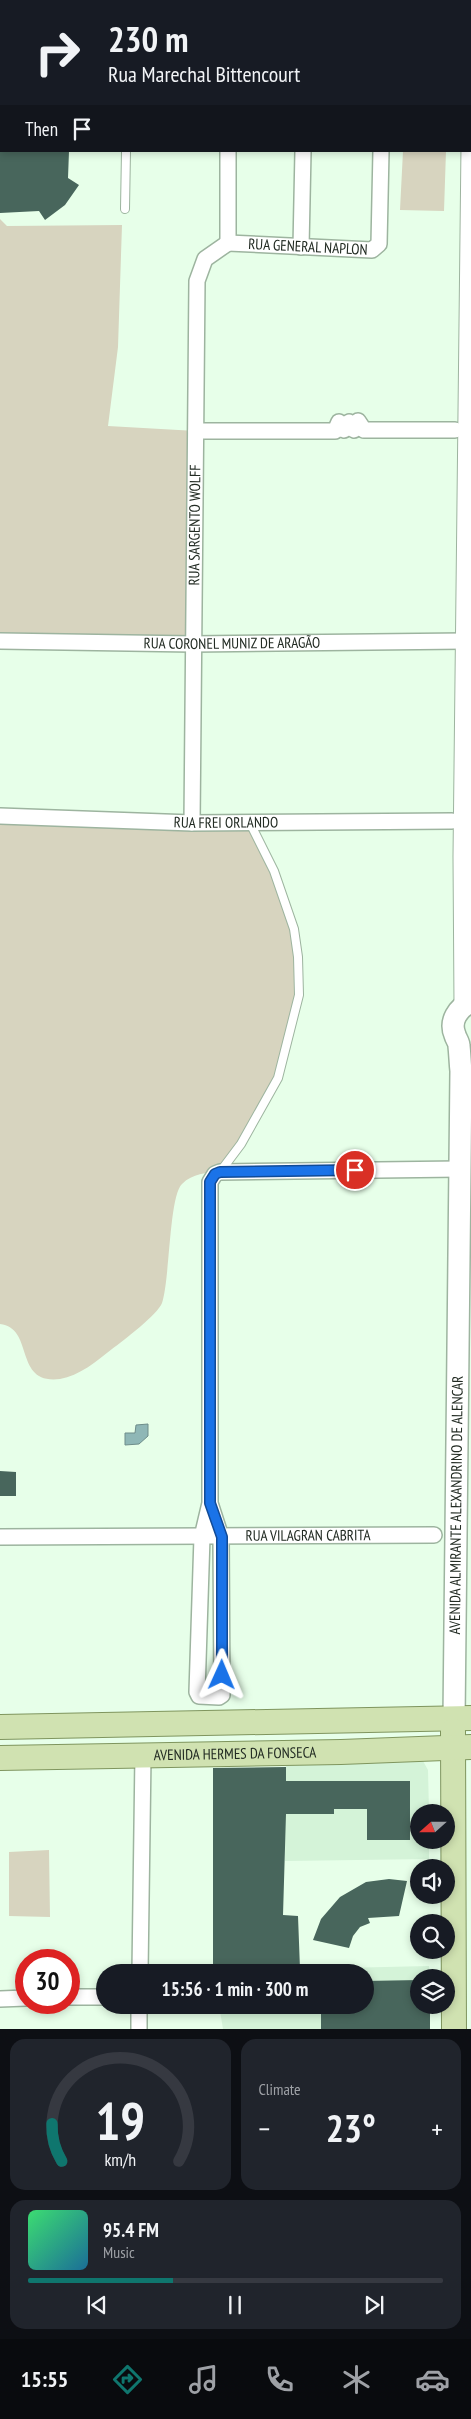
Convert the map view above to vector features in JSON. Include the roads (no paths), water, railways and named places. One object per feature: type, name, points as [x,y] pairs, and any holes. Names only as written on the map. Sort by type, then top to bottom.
[{"type":"main road","name":"AVENIDA ALMIRANTE ALEXANDRINO DE ALENCAR","points":[[454,2029],[462,1747],[460,1169],[466,1056],[454,1034],[453,1024],[456,1014],[467,1004]]},
{"type":"main road","name":"AVENIDA HERMES DA FONSECA","points":[[0,1727],[462,1718]]},
{"type":"main road","name":"AVENIDA HERMES DA FONSECA","points":[[0,1758],[341,1752],[462,1747]]},
{"type":"street","points":[[228,152],[228,243]]},
{"type":"street","points":[[301,247],[303,152]]},
{"type":"street","name":"RUA GENERAL NAPLON","points":[[228,243],[372,250],[380,244],[381,152]]},
{"type":"street","name":"AVENIDA ALMIRANTE ALEXANDRINO DE ALENCAR","points":[[467,1004],[468,680],[466,641],[471,152]]},
{"type":"street","name":"RUA SARGENTO WOLFF","points":[[192,823],[197,281],[205,259],[228,243]]},
{"type":"street","points":[[196,431],[335,430],[339,422],[344,430],[349,422],[354,430],[358,421],[364,430],[455,430]]},
{"type":"street","name":"RUA CORONEL MUNIZ DE ARAGÃO","points":[[0,641],[193,644],[466,641]]},
{"type":"street","name":"RUA FREI ORLANDO","points":[[0,816],[192,823],[452,821]]},
{"type":"street","points":[[210,1503],[222,1537],[222,1695],[219,1698],[199,1696],[197,1692],[202,1538],[210,1503],[210,1182],[215,1174],[220,1172],[460,1169]]},
{"type":"street","name":"RUA VILAGRAN CABRITA","points":[[0,1537],[202,1538],[434,1535]]},
{"type":"street","points":[[140,1964],[142,1755]]},
{"type":"street","points":[[80,1997],[96,1996]]},
{"type":"street","points":[[0,1998],[15,1998]]},
{"type":"street","points":[[139,2014],[139,2029]]},
{"type":"lane","points":[[125,209],[126,152]]},
{"type":"lane","points":[[220,1172],[241,1144],[278,1078],[299,995],[298,957],[294,929],[274,871],[250,823]]},
{"type":"water","points":[[148,1424],[148,1436],[139,1444],[125,1445],[125,1433],[135,1433],[136,1425]]}]
